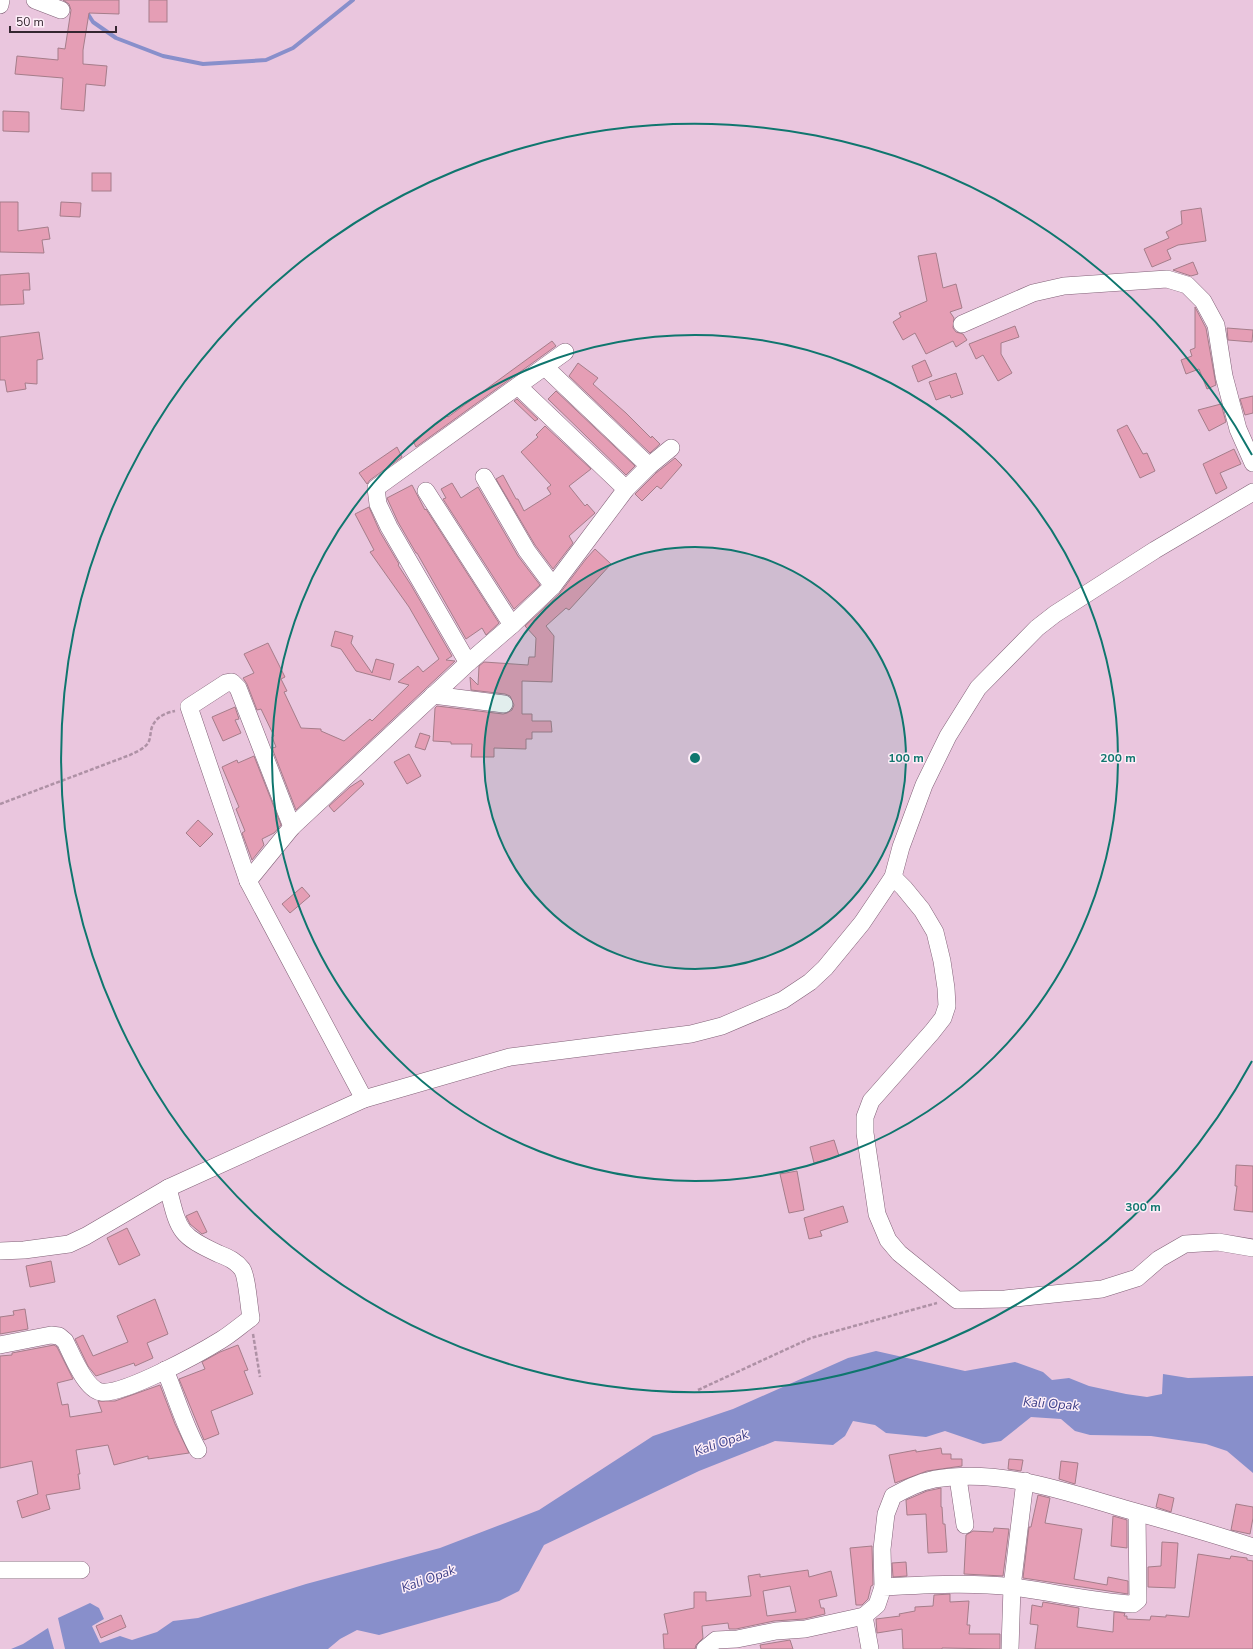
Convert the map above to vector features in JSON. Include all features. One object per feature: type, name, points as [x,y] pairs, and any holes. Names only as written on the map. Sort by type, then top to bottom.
[{"type":"street","points":[[0,5],[1,0]]},
{"type":"street","points":[[35,0],[61,10]]},
{"type":"street","points":[[962,324],[1033,293],[1064,286],[1167,279],[1187,285],[1203,301],[1216,325],[1224,376],[1238,429],[1253,463]]},
{"type":"street","points":[[468,663],[389,528],[378,504],[376,488],[565,352]]},
{"type":"street","points":[[545,367],[649,466]]},
{"type":"street","points":[[518,386],[626,489]]},
{"type":"street","points":[[248,881],[292,827],[433,695],[512,625],[553,586],[626,489],[649,466],[671,448]]},
{"type":"street","points":[[484,477],[527,551],[553,586]]},
{"type":"street","points":[[426,491],[512,625]]},
{"type":"street","points":[[0,1251],[69,1244],[86,1236],[168,1188],[364,1099],[510,1057],[691,1034],[722,1026],[757,1012],[798,991],[825,968],[862,923],[893,877],[901,847],[924,785],[948,736],[978,688],[1037,628],[1061,610],[1155,550],[1253,492]]},
{"type":"street","points":[[292,827],[236,684],[232,682],[226,683],[189,707],[248,881],[364,1099]]},
{"type":"street","points":[[433,695],[504,704]]},
{"type":"street","points":[[893,877],[922,910],[935,932],[942,961],[947,1006],[943,1018],[932,1032],[871,1101],[865,1117],[865,1133],[877,1214],[888,1240],[899,1253],[957,1300],[1005,1299],[1102,1289],[1137,1278],[1159,1259],[1185,1244],[1218,1242],[1253,1248]]},
{"type":"street","points":[[0,1345],[51,1335],[59,1336],[65,1341],[87,1383],[100,1392],[117,1390],[165,1370],[222,1340],[250,1318],[243,1271],[235,1261],[195,1242],[181,1229],[176,1219],[168,1188]]},
{"type":"street","points":[[165,1370],[189,1434],[198,1450]]},
{"type":"street","points":[[705,1649],[716,1640],[737,1639],[776,1631],[804,1629],[864,1616],[877,1605],[882,1587],[882,1549],[886,1514],[893,1496],[914,1485],[927,1481],[990,1477],[1025,1481],[1137,1512],[1253,1547]]},
{"type":"street","points":[[958,1478],[965,1525]]},
{"type":"street","points":[[1010,1649],[1012,1587],[1025,1481]]},
{"type":"street","points":[[882,1587],[947,1583],[982,1584],[1133,1604],[1138,1600],[1137,1512]]},
{"type":"street","points":[[0,1570],[81,1570]]},
{"type":"street","points":[[864,1616],[870,1649]]},
{"type":"path","points":[[0,804],[130,756],[142,749],[147,744],[152,727],[156,720],[165,713],[189,707]]},
{"type":"path","points":[[698,1390],[811,1338],[931,1305],[957,1300]]},
{"type":"path","points":[[250,1318],[260,1377]]},
{"type":"water","name":"Kali Opak","points":[[876,1351],[965,1371],[1015,1362],[1043,1372],[1052,1380],[1069,1378],[1089,1386],[1147,1397],[1162,1394],[1163,1374],[1188,1378],[1253,1376],[1253,1473],[1227,1451],[1206,1444],[1151,1436],[1090,1435],[1075,1431],[1061,1419],[1031,1417],[1001,1441],[983,1444],[945,1431],[926,1437],[886,1433],[875,1425],[853,1421],[845,1436],[833,1445],[775,1441],[699,1471],[544,1545],[519,1591],[499,1601],[379,1635],[357,1630],[340,1639],[328,1649],[65,1649],[58,1618],[90,1603],[99,1608],[104,1619],[92,1626],[100,1643],[120,1636],[132,1640],[157,1632],[173,1621],[198,1618],[306,1584],[440,1548],[539,1510],[653,1436],[733,1409],[848,1358]]},
{"type":"water","points":[[48,1628],[54,1649],[11,1649],[23,1644]]},
{"type":"building","points":[[63,0],[119,0],[119,14],[89,13],[83,50],[83,64],[107,66],[105,86],[86,84],[84,111],[61,109],[63,78],[15,74],[17,56],[58,60],[58,48],[65,49],[71,10],[69,4]]},
{"type":"building","points":[[149,0],[167,0],[167,22],[149,22]]},
{"type":"building","points":[[3,111],[29,112],[29,132],[3,131]]},
{"type":"building","points":[[92,173],[111,173],[111,191],[92,191]]},
{"type":"building","points":[[0,202],[18,202],[18,231],[48,227],[50,239],[42,240],[44,253],[0,252]]},
{"type":"building","points":[[61,202],[81,203],[80,217],[60,216]]},
{"type":"building","points":[[1201,208],[1206,241],[1178,245],[1167,250],[1171,259],[1152,267],[1144,249],[1169,238],[1166,232],[1182,224],[1181,211]]},
{"type":"building","points":[[936,253],[943,288],[956,284],[962,308],[950,312],[954,318],[953,328],[956,332],[963,334],[967,340],[956,347],[953,341],[926,354],[915,333],[903,340],[893,322],[901,317],[899,313],[927,301],[918,256]]},
{"type":"building","points":[[1193,262],[1198,274],[1191,276],[1173,270]]},
{"type":"building","points":[[29,273],[30,290],[23,290],[24,304],[0,305],[0,275]]},
{"type":"building","points":[[1195,307],[1206,328],[1216,385],[1207,389],[1199,369],[1186,374],[1181,360],[1192,356],[1190,350],[1195,348]]},
{"type":"building","points":[[1015,326],[1019,337],[1001,343],[1001,354],[1012,373],[998,381],[983,355],[976,359],[969,344]]},
{"type":"building","points":[[1227,328],[1253,330],[1252,342],[1228,340]]},
{"type":"building","points":[[39,332],[43,359],[37,360],[37,384],[25,383],[26,389],[7,392],[5,380],[0,380],[0,337]]},
{"type":"building","points":[[552,341],[556,346],[416,447],[413,441]]},
{"type":"building","points":[[925,360],[932,376],[918,382],[912,366]]},
{"type":"building","points":[[578,363],[598,378],[593,384],[626,413],[651,438],[652,436],[660,444],[650,453],[569,376]]},
{"type":"building","points":[[956,373],[963,394],[951,398],[950,395],[936,400],[929,382]]},
{"type":"building","points":[[556,391],[635,466],[626,475],[548,399]]},
{"type":"building","points":[[1253,396],[1253,413],[1245,415],[1240,399]]},
{"type":"building","points":[[517,399],[538,419],[535,421],[514,401]]},
{"type":"building","points":[[1221,404],[1226,422],[1209,431],[1198,410]]},
{"type":"building","points":[[1127,425],[1143,454],[1147,453],[1155,471],[1140,478],[1117,430]]},
{"type":"building","points":[[545,426],[591,469],[569,486],[585,506],[587,504],[595,513],[569,536],[573,543],[553,569],[535,545],[496,479],[503,475],[524,511],[551,494],[547,488],[551,485],[521,452],[538,437],[536,435]]},
{"type":"building","points":[[397,447],[402,457],[370,480],[367,484],[359,473]]},
{"type":"building","points":[[1234,449],[1241,464],[1220,473],[1227,488],[1216,494],[1203,464]]},
{"type":"building","points":[[675,458],[682,465],[661,489],[657,486],[642,501],[635,494],[656,473]]},
{"type":"building","points":[[452,483],[461,498],[478,487],[518,556],[540,585],[514,609],[443,499],[446,498],[441,489]]},
{"type":"building","points":[[412,485],[425,510],[426,509],[499,623],[486,635],[482,628],[466,639],[398,522],[387,498]]},
{"type":"building","points":[[369,507],[380,532],[399,564],[398,565],[452,656],[446,660],[455,661],[296,810],[272,748],[276,747],[272,737],[274,736],[261,709],[257,710],[247,684],[243,678],[254,673],[244,654],[268,643],[285,677],[281,679],[287,691],[284,692],[301,728],[321,729],[321,731],[344,741],[370,719],[372,721],[409,685],[398,682],[418,666],[423,672],[439,659],[409,607],[370,552],[374,550],[355,514]]},
{"type":"building","points":[[595,549],[611,564],[569,610],[566,608],[546,626],[554,636],[552,682],[522,681],[522,714],[532,714],[532,721],[551,721],[552,732],[532,732],[532,739],[526,739],[526,749],[494,748],[494,757],[471,757],[472,744],[451,744],[451,742],[433,741],[435,708],[437,706],[503,714],[512,710],[514,705],[510,696],[505,694],[471,690],[470,677],[478,685],[479,666],[484,662],[528,665],[529,657],[535,657],[536,638],[525,626],[560,593]]},
{"type":"building","points":[[335,631],[353,636],[351,643],[372,673],[376,659],[394,664],[390,680],[356,671],[341,649],[331,646]]},
{"type":"building","points":[[235,707],[239,719],[235,720],[241,733],[223,741],[212,717]]},
{"type":"building","points":[[420,733],[430,736],[425,750],[415,747]]},
{"type":"building","points":[[409,754],[421,776],[407,784],[394,762]]},
{"type":"building","points":[[254,756],[281,825],[274,833],[262,839],[264,845],[252,860],[242,833],[245,831],[236,809],[239,807],[222,767],[237,760],[238,763]]},
{"type":"building","points":[[361,780],[364,784],[334,812],[329,806],[350,787]]},
{"type":"building","points":[[198,820],[213,834],[200,847],[186,833]]},
{"type":"building","points":[[302,887],[310,896],[290,913],[282,904]]},
{"type":"building","points":[[834,1140],[839,1156],[814,1163],[810,1147]]},
{"type":"building","points":[[1236,1165],[1253,1166],[1253,1212],[1234,1210],[1237,1186],[1235,1186]]},
{"type":"building","points":[[797,1171],[804,1210],[789,1213],[780,1174]]},
{"type":"building","points":[[843,1206],[848,1222],[820,1231],[822,1236],[809,1239],[804,1218]]},
{"type":"building","points":[[197,1211],[207,1232],[202,1234],[190,1224],[186,1216]]},
{"type":"building","points":[[127,1228],[140,1255],[119,1265],[107,1238]]},
{"type":"building","points":[[51,1261],[55,1282],[30,1287],[26,1266]]},
{"type":"building","points":[[155,1299],[168,1334],[147,1343],[153,1358],[135,1366],[134,1363],[96,1376],[88,1366],[75,1339],[83,1335],[93,1356],[128,1342],[117,1316]]},
{"type":"building","points":[[25,1309],[28,1329],[0,1334],[0,1317],[14,1315],[13,1311]]},
{"type":"building","points":[[54,1345],[57,1347],[73,1379],[57,1383],[62,1405],[68,1404],[70,1417],[102,1412],[98,1401],[115,1401],[160,1385],[175,1424],[189,1453],[148,1459],[148,1456],[114,1465],[108,1445],[76,1450],[80,1474],[78,1474],[80,1489],[46,1495],[50,1509],[22,1518],[17,1501],[38,1494],[32,1461],[0,1468],[0,1356],[12,1355],[12,1353]]},
{"type":"building","points":[[238,1345],[248,1370],[244,1371],[253,1394],[211,1411],[219,1434],[204,1440],[179,1379],[205,1369],[202,1362],[220,1352]]},
{"type":"building","points":[[941,1448],[942,1454],[951,1454],[951,1459],[962,1459],[962,1466],[927,1471],[895,1483],[889,1455],[916,1450],[916,1452]]},
{"type":"building","points":[[1009,1459],[1023,1460],[1021,1471],[1008,1469]]},
{"type":"building","points":[[1061,1461],[1078,1463],[1075,1484],[1059,1479]]},
{"type":"building","points":[[941,1488],[941,1507],[943,1524],[945,1524],[947,1552],[928,1553],[926,1514],[907,1515],[906,1500],[927,1491]]},
{"type":"building","points":[[1159,1494],[1174,1498],[1171,1512],[1156,1507]]},
{"type":"building","points":[[1038,1495],[1050,1498],[1045,1523],[1082,1529],[1074,1579],[1107,1585],[1108,1577],[1128,1581],[1128,1594],[1023,1578],[1029,1527],[1031,1527]]},
{"type":"building","points":[[1236,1504],[1253,1507],[1253,1518],[1250,1534],[1231,1530]]},
{"type":"building","points":[[1113,1516],[1127,1520],[1127,1548],[1111,1546]]},
{"type":"building","points":[[994,1528],[1009,1529],[1003,1576],[964,1574],[966,1535],[973,1531],[993,1532]]},
{"type":"building","points":[[1162,1542],[1178,1543],[1175,1588],[1148,1587],[1148,1567],[1161,1566]]},
{"type":"building","points":[[872,1546],[873,1585],[871,1586],[868,1599],[862,1605],[856,1605],[850,1548]]},
{"type":"building","points":[[1198,1554],[1230,1559],[1231,1556],[1247,1558],[1247,1560],[1253,1561],[1253,1649],[1035,1649],[1038,1625],[1030,1624],[1032,1605],[1042,1607],[1043,1602],[1079,1608],[1077,1627],[1113,1632],[1114,1612],[1125,1613],[1124,1616],[1127,1616],[1127,1619],[1150,1620],[1151,1616],[1166,1617],[1166,1615],[1189,1617]]},
{"type":"building","points":[[906,1562],[907,1576],[893,1577],[892,1563]]},
{"type":"building","points":[[808,1570],[809,1577],[831,1571],[837,1596],[819,1600],[821,1608],[824,1608],[825,1614],[804,1619],[774,1621],[736,1629],[729,1629],[728,1623],[702,1626],[703,1638],[696,1645],[695,1649],[664,1649],[663,1634],[668,1634],[664,1614],[694,1608],[694,1592],[706,1592],[706,1601],[751,1596],[748,1576],[760,1574],[760,1577]],"holes":[[[790,1586],[796,1612],[767,1616],[763,1591]]]},
{"type":"building","points":[[950,1594],[950,1602],[969,1601],[967,1625],[970,1625],[969,1634],[1000,1634],[1000,1649],[903,1649],[902,1629],[877,1633],[876,1619],[900,1616],[899,1614],[915,1611],[915,1607],[933,1606],[934,1595]]},
{"type":"building","points":[[121,1615],[126,1627],[101,1638],[96,1626]]},
{"type":"building","points":[[790,1640],[793,1649],[761,1649],[760,1645]]},
{"type":"waterway","points":[[86,11],[93,22],[116,38],[163,56],[203,64],[266,60],[293,48],[353,0]]}]
